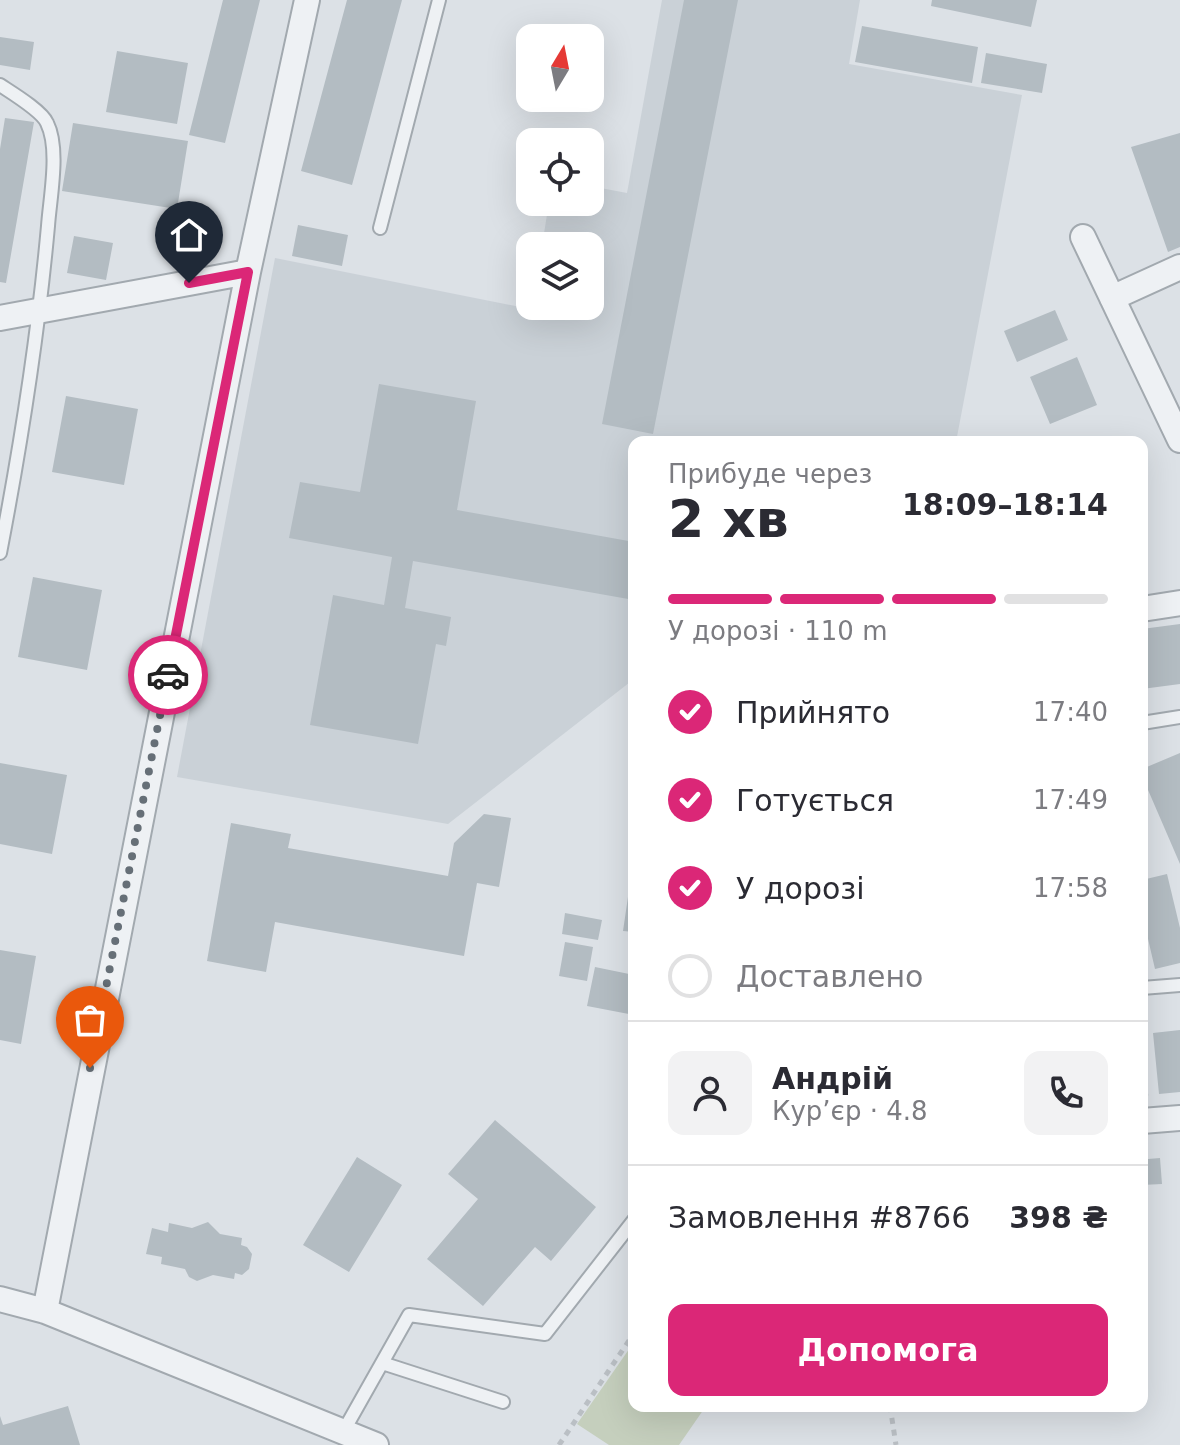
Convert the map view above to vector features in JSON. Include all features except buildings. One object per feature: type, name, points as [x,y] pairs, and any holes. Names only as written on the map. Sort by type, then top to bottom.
[{"type":"street","points":[[45,1311],[60,1221],[248,272],[307,0]]},
{"type":"street","points":[[1083,237],[1180,440]]},
{"type":"street","points":[[1112,298],[1180,267]]},
{"type":"street","points":[[0,318],[248,272]]},
{"type":"street","points":[[1148,608],[1180,603]]},
{"type":"street","points":[[1148,1115],[1180,1118]]},
{"type":"street","points":[[0,1299],[45,1311],[376,1445]]},
{"type":"lane","points":[[380,228],[439,0]]},
{"type":"lane","points":[[0,85],[41,113],[49,125],[53,164],[40,309],[19,454],[0,553]]},
{"type":"lane","points":[[1148,722],[1180,717]]},
{"type":"lane","points":[[1148,988],[1180,985]]},
{"type":"lane","points":[[343,1432],[409,1315],[545,1334],[628,1228]]},
{"type":"lane","points":[[382,1363],[503,1402]]},
{"type":"path","points":[[559,1445],[628,1342]]},
{"type":"path","points":[[891,1412],[896,1445]]},
{"type":"shaded area","points":[[662,0],[860,0],[849,64],[1022,95],[957,436],[628,436],[628,684],[448,824],[177,777],[275,258],[516,306],[516,320],[604,320],[604,232],[544,232],[547,216],[604,216],[604,189],[627,193]]},
{"type":"green space","points":[[628,1351],[628,1412],[702,1412],[679,1445],[609,1445],[577,1424]]},
{"type":"way so far","points":[[90,1068],[168,675]]},
{"type":"route","points":[[168,675],[248,272],[189,283]]}]
